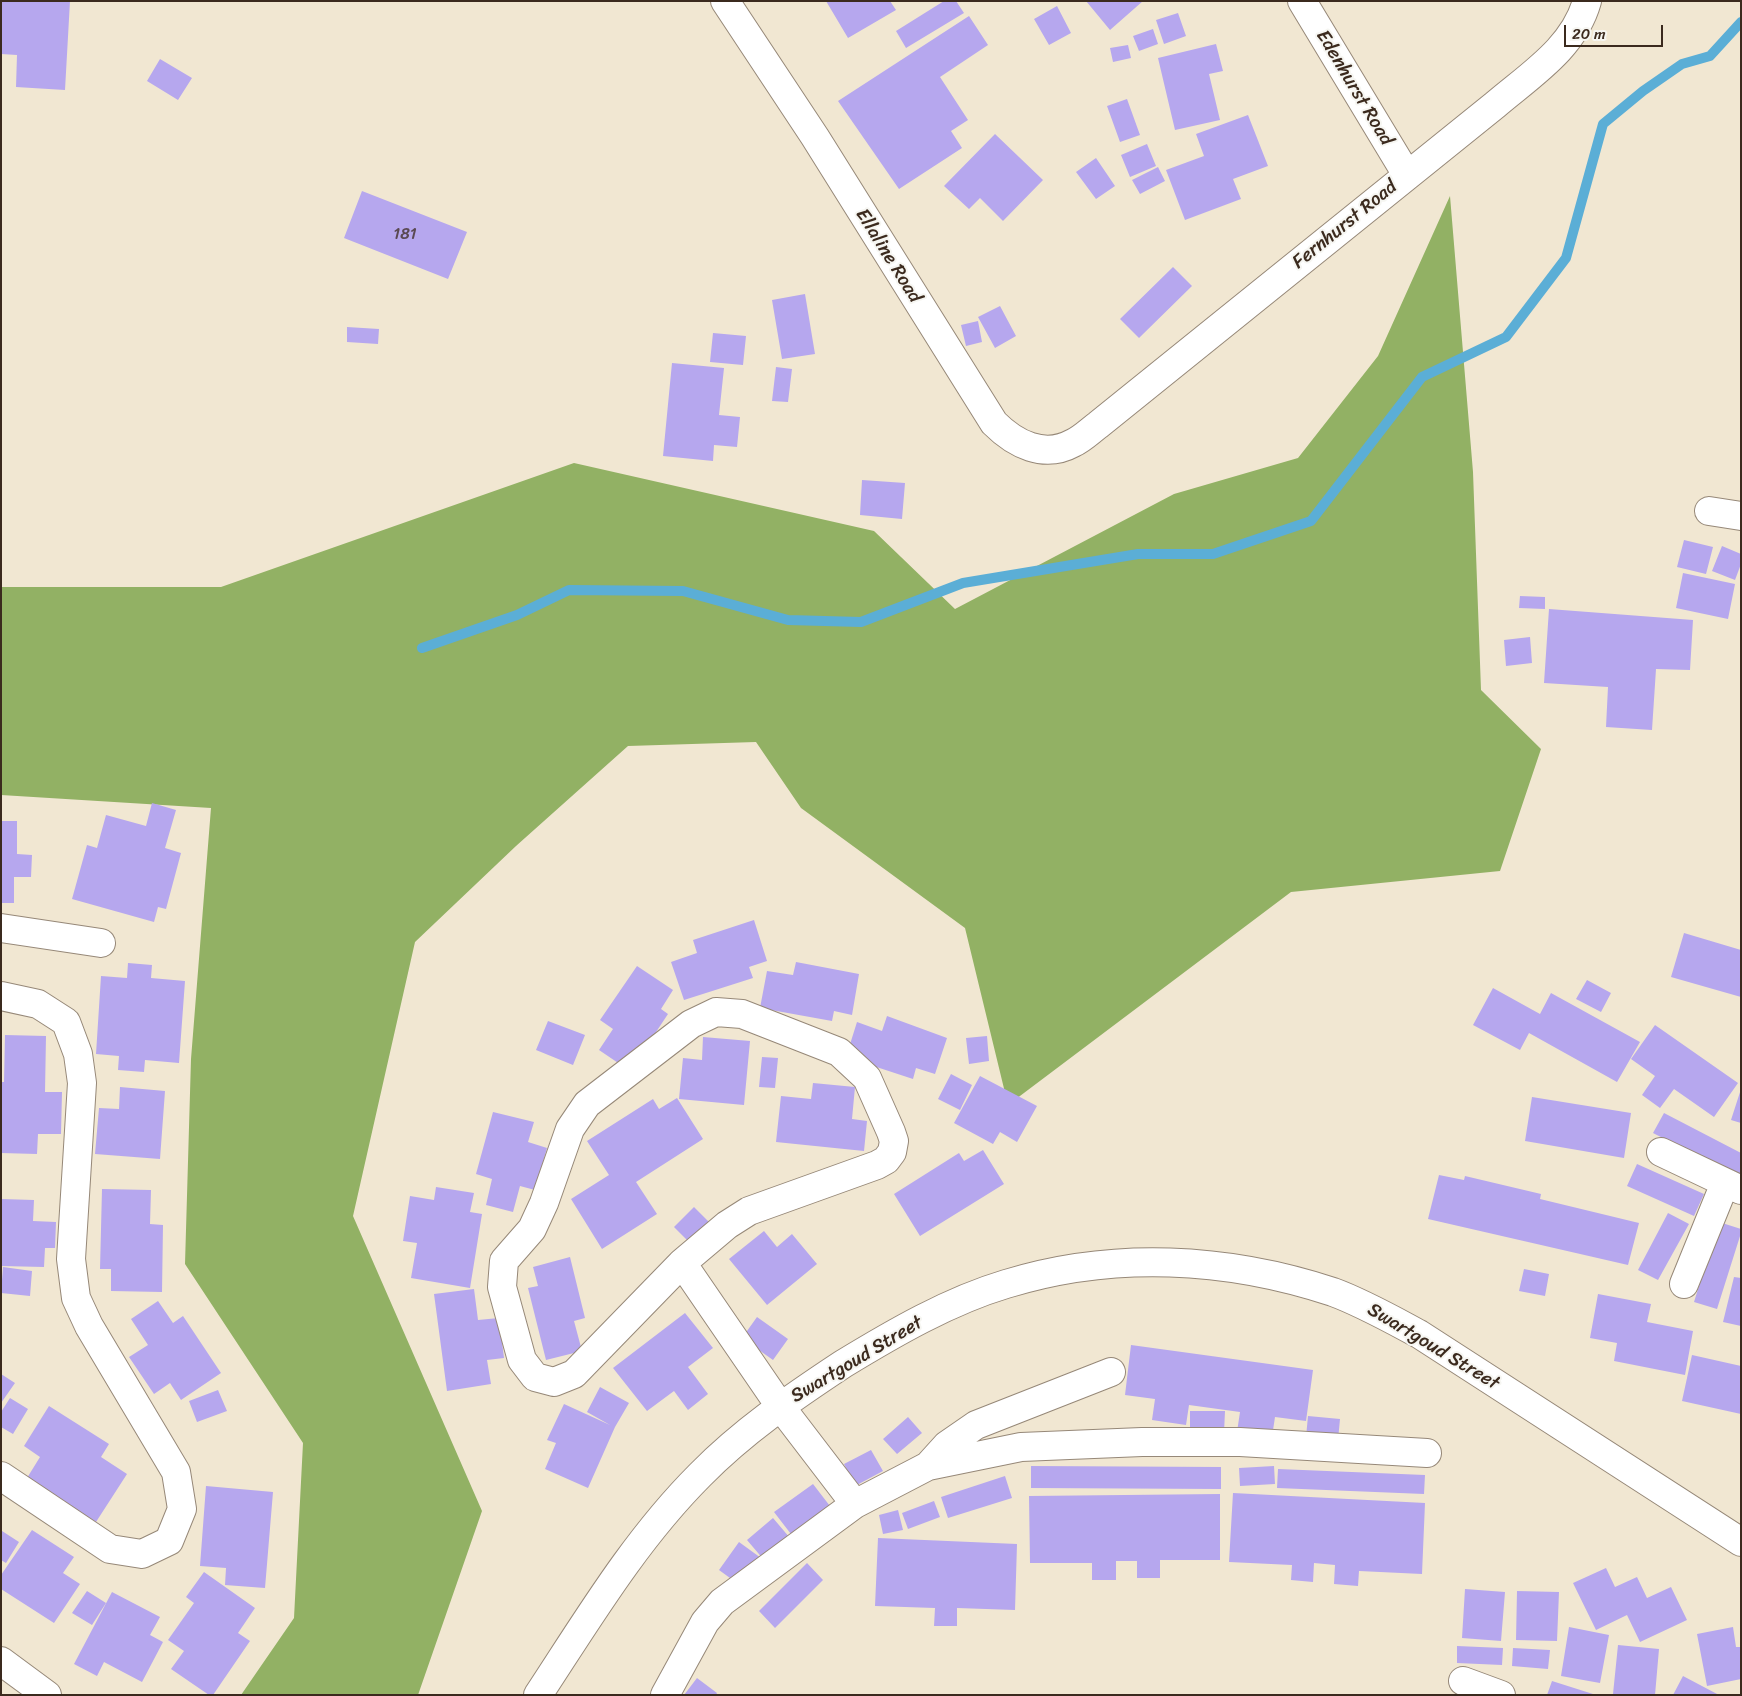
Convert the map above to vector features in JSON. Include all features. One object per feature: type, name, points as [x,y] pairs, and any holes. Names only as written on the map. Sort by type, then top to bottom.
[{"type":"street","name":"Ellaline Road","points":[[725,1],[816,138],[994,423],[1016,442],[1031,448],[1046,450],[1073,443],[1086,434]]},
{"type":"street","name":"Edenhurst Road","points":[[1302,1],[1407,174]]},
{"type":"street","name":"Fernhurst Road","points":[[1086,434],[1495,105],[1559,50],[1573,35],[1583,15],[1587,1]]},
{"type":"street","points":[[1709,511],[1741,516]]},
{"type":"street","points":[[1,928],[101,943]]},
{"type":"street","points":[[1,996],[38,1004],[66,1022],[78,1054],[82,1083],[71,1259],[76,1298],[89,1326],[176,1472],[182,1508],[169,1541],[142,1554],[110,1549],[1,1476]]},
{"type":"street","points":[[716,1012],[742,1014],[839,1052],[867,1078],[891,1132],[894,1141],[892,1152],[886,1160],[877,1165],[749,1211],[727,1225],[682,1263],[574,1374],[554,1382],[535,1377],[522,1360],[502,1288],[504,1261],[532,1229],[544,1203],[570,1129],[587,1104],[690,1024],[716,1012]]},
{"type":"street","points":[[1661,1152],[1733,1187],[1684,1284]]},
{"type":"street","name":"Swartgoud Street","points":[[538,1695],[624,1566],[662,1517],[701,1474],[780,1406],[881,1340],[941,1310],[1004,1284],[1064,1269],[1126,1261],[1188,1262],[1238,1269],[1334,1292],[1375,1310],[1419,1334],[1741,1542]]},
{"type":"street","points":[[682,1263],[780,1406],[854,1504]]},
{"type":"street","points":[[928,1466],[948,1445],[976,1425],[1111,1372]]},
{"type":"street","points":[[665,1695],[705,1622],[722,1602],[854,1504],[928,1466],[1021,1447],[1142,1442],[1240,1442],[1427,1453]]},
{"type":"street","points":[[1,1661],[47,1695]]},
{"type":"street","points":[[1463,1681],[1501,1695]]},
{"type":"green space","points":[[1450,196],[1473,472],[1481,690],[1541,749],[1500,871],[1291,892],[1008,1105],[965,928],[801,808],[756,742],[628,746],[516,846],[415,942],[353,1216],[482,1511],[418,1695],[241,1695],[294,1618],[303,1443],[185,1264],[191,1059],[211,808],[1,795],[1,587],[221,587],[574,463],[874,531],[955,609],[1174,494],[1298,458],[1378,356]]},
{"type":"building","points":[[1,1],[70,1],[65,90],[16,87],[17,55],[1,54]]},
{"type":"building","points":[[826,1],[890,1],[896,10],[848,38]]},
{"type":"building","points":[[944,1],[956,1],[964,13],[906,48],[896,31]]},
{"type":"building","points":[[1086,1],[1143,1],[1110,30]]},
{"type":"building","points":[[1057,6],[1071,33],[1049,45],[1034,19]]},
{"type":"building","points":[[1178,13],[1186,36],[1164,44],[1156,20]]},
{"type":"building","points":[[969,16],[988,45],[940,77],[968,120],[951,131],[962,148],[899,189],[838,101]]},
{"type":"building","points":[[1153,29],[1158,44],[1139,51],[1133,36]]},
{"type":"building","points":[[1216,44],[1223,71],[1209,74],[1220,120],[1175,130],[1158,58]]},
{"type":"building","points":[[1128,45],[1131,58],[1113,62],[1110,48]]},
{"type":"building","points":[[160,59],[192,78],[178,100],[147,81]]},
{"type":"building","points":[[1127,99],[1140,135],[1120,142],[1107,106]]},
{"type":"building","points":[[1248,115],[1268,166],[1233,179],[1241,199],[1185,220],[1166,170],[1204,156],[1196,134]]},
{"type":"building","points":[[995,134],[1043,180],[1003,221],[980,198],[969,209],[944,186]]},
{"type":"building","points":[[1147,144],[1156,166],[1130,177],[1121,155]]},
{"type":"building","points":[[1096,158],[1115,186],[1096,199],[1076,172]]},
{"type":"building","points":[[1158,167],[1165,181],[1140,194],[1132,180]]},
{"type":"building","points":[[362,191],[467,232],[448,279],[344,238]]},
{"type":"building","points":[[1173,267],[1192,286],[1139,338],[1120,319]]},
{"type":"building","points":[[805,294],[815,354],[782,359],[772,300]]},
{"type":"building","points":[[1000,306],[1016,336],[995,348],[978,317]]},
{"type":"building","points":[[978,321],[982,342],[966,346],[961,325]]},
{"type":"building","points":[[347,327],[379,329],[378,344],[347,342]]},
{"type":"building","points":[[713,333],[746,336],[743,365],[710,362]]},
{"type":"building","points":[[672,363],[724,368],[719,415],[740,417],[737,447],[714,445],[713,461],[663,456]]},
{"type":"building","points":[[776,367],[792,369],[788,402],[772,401]]},
{"type":"building","points":[[862,480],[905,483],[902,519],[860,515]]},
{"type":"building","points":[[1684,540],[1713,547],[1706,574],[1677,567]]},
{"type":"building","points":[[1722,546],[1741,554],[1741,564],[1735,580],[1712,571]]},
{"type":"building","points":[[1683,573],[1735,584],[1728,619],[1676,608]]},
{"type":"building","points":[[1520,596],[1545,597],[1545,609],[1519,608]]},
{"type":"building","points":[[1549,609],[1693,620],[1690,670],[1656,669],[1652,730],[1606,727],[1608,687],[1544,683]]},
{"type":"building","points":[[1530,637],[1532,663],[1506,666],[1504,640]]},
{"type":"building","points":[[152,803],[176,810],[165,848],[181,853],[166,909],[158,907],[154,922],[72,899],[87,845],[97,848],[106,815],[146,826]]},
{"type":"building","points":[[1,821],[17,821],[17,854],[32,855],[31,877],[14,877],[14,903],[1,903]]},
{"type":"building","points":[[754,920],[767,961],[749,967],[753,978],[684,1000],[671,962],[697,953],[693,940]]},
{"type":"building","points":[[1684,933],[1741,950],[1741,997],[1671,977]]},
{"type":"building","points":[[796,962],[859,974],[852,1015],[834,1011],[832,1021],[760,1008],[767,971],[793,975]]},
{"type":"building","points":[[128,963],[152,965],[151,978],[185,981],[179,1063],[145,1060],[144,1072],[118,1070],[119,1056],[96,1054],[101,976],[127,978]]},
{"type":"building","points":[[637,966],[673,990],[661,1009],[668,1014],[630,1071],[599,1050],[613,1029],[600,1020]]},
{"type":"building","points":[[1587,980],[1611,993],[1601,1012],[1576,999]]},
{"type":"building","points":[[1493,988],[1540,1014],[1551,993],[1640,1042],[1617,1082],[1529,1033],[1520,1050],[1473,1025]]},
{"type":"building","points":[[887,1016],[947,1038],[935,1074],[916,1068],[913,1079],[846,1057],[857,1022],[882,1031]]},
{"type":"building","points":[[548,1021],[585,1035],[573,1065],[536,1050]]},
{"type":"building","points":[[1655,1025],[1738,1083],[1714,1117],[1674,1089],[1660,1108],[1642,1095],[1655,1076],[1631,1059]]},
{"type":"building","points":[[5,1035],[46,1036],[45,1092],[62,1092],[61,1134],[38,1134],[37,1154],[1,1153],[1,1082],[4,1082]]},
{"type":"building","points":[[987,1036],[989,1061],[969,1064],[966,1038]]},
{"type":"building","points":[[703,1037],[750,1041],[744,1105],[679,1099],[683,1058],[702,1060]]},
{"type":"building","points":[[762,1057],[778,1058],[775,1088],[759,1087]]},
{"type":"building","points":[[951,1074],[972,1085],[960,1110],[938,1099]]},
{"type":"building","points":[[980,1076],[1037,1106],[1017,1142],[1000,1132],[993,1144],[954,1123]]},
{"type":"building","points":[[813,1083],[855,1087],[852,1119],[867,1121],[864,1151],[776,1142],[781,1096],[811,1099]]},
{"type":"building","points":[[120,1087],[165,1091],[160,1159],[95,1154],[99,1108],[119,1109]]},
{"type":"building","points":[[1741,1089],[1741,1123],[1731,1120]]},
{"type":"building","points":[[1532,1097],[1631,1113],[1624,1158],[1525,1141]]},
{"type":"building","points":[[677,1098],[703,1139],[636,1182],[657,1214],[602,1249],[571,1199],[609,1175],[587,1141],[653,1099],[659,1109]]},
{"type":"building","points":[[493,1112],[534,1122],[528,1142],[547,1148],[535,1190],[520,1186],[513,1212],[486,1205],[492,1179],[476,1174]]},
{"type":"building","points":[[1664,1113],[1741,1153],[1741,1178],[1653,1133]]},
{"type":"building","points":[[983,1150],[1004,1184],[920,1236],[894,1194],[959,1153],[964,1161]]},
{"type":"building","points":[[1637,1164],[1704,1194],[1694,1216],[1627,1186]]},
{"type":"building","points":[[1439,1175],[1464,1180],[1465,1176],[1541,1194],[1540,1199],[1639,1223],[1628,1265],[1428,1219]]},
{"type":"building","points":[[436,1187],[474,1193],[470,1212],[482,1214],[470,1288],[411,1278],[417,1243],[403,1241],[410,1196],[434,1200]]},
{"type":"building","points":[[102,1189],[151,1190],[150,1224],[163,1225],[162,1292],[111,1291],[111,1269],[100,1269]]},
{"type":"building","points":[[1,1199],[34,1200],[33,1221],[56,1222],[55,1248],[45,1248],[44,1267],[1,1266]]},
{"type":"building","points":[[694,1207],[709,1222],[689,1242],[674,1227]]},
{"type":"building","points":[[1668,1213],[1689,1224],[1658,1280],[1638,1270]]},
{"type":"building","points":[[1719,1222],[1741,1229],[1741,1233],[1717,1309],[1694,1302]]},
{"type":"building","points":[[764,1231],[777,1247],[792,1234],[817,1264],[767,1305],[729,1259]]},
{"type":"building","points":[[570,1257],[585,1318],[574,1321],[582,1351],[546,1360],[528,1288],[538,1286],[533,1267]]},
{"type":"building","points":[[3,1267],[32,1271],[30,1296],[1,1293]]},
{"type":"building","points":[[1524,1269],[1549,1274],[1545,1296],[1519,1291]]},
{"type":"building","points":[[1734,1277],[1741,1278],[1741,1326],[1723,1322]]},
{"type":"building","points":[[474,1289],[478,1320],[499,1318],[504,1358],[487,1360],[491,1384],[447,1391],[434,1294]]},
{"type":"building","points":[[1598,1294],[1651,1304],[1647,1322],[1693,1331],[1685,1375],[1614,1361],[1617,1343],[1590,1338]]},
{"type":"building","points":[[158,1301],[173,1323],[183,1316],[221,1373],[181,1400],[170,1383],[154,1394],[129,1357],[148,1345],[131,1319]]},
{"type":"building","points":[[685,1313],[713,1348],[688,1367],[708,1394],[688,1410],[674,1391],[647,1411],[613,1368]]},
{"type":"building","points":[[757,1317],[788,1339],[773,1360],[742,1338]]},
{"type":"building","points":[[1131,1345],[1313,1370],[1306,1421],[1275,1417],[1272,1437],[1237,1432],[1240,1412],[1189,1405],[1186,1425],[1152,1420],[1155,1399],[1125,1395]]},
{"type":"building","points":[[1692,1355],[1741,1366],[1741,1414],[1682,1401]]},
{"type":"building","points":[[1,1374],[15,1383],[1,1403]]},
{"type":"building","points":[[600,1387],[629,1403],[615,1427],[588,1488],[545,1469],[556,1443],[547,1440],[564,1404],[610,1425],[587,1412]]},
{"type":"building","points":[[218,1390],[227,1411],[197,1422],[189,1401]]},
{"type":"building","points":[[10,1398],[28,1409],[13,1434],[1,1427],[1,1412]]},
{"type":"building","points":[[49,1406],[109,1444],[101,1457],[127,1474],[96,1522],[27,1478],[40,1457],[24,1446]]},
{"type":"building","points":[[1190,1411],[1225,1411],[1224,1433],[1190,1433]]},
{"type":"building","points":[[1308,1416],[1340,1419],[1338,1440],[1306,1437]]},
{"type":"building","points":[[908,1417],[922,1433],[897,1454],[883,1439]]},
{"type":"building","points":[[871,1450],[883,1471],[855,1486],[844,1464]]},
{"type":"building","points":[[1031,1466],[1221,1467],[1221,1489],[1031,1488]]},
{"type":"building","points":[[1274,1466],[1275,1484],[1240,1486],[1239,1468]]},
{"type":"building","points":[[1278,1469],[1425,1475],[1424,1494],[1277,1488]]},
{"type":"building","points":[[1005,1476],[1012,1498],[948,1518],[941,1497]]},
{"type":"building","points":[[813,1484],[833,1510],[794,1538],[774,1512]]},
{"type":"building","points":[[206,1486],[273,1492],[265,1588],[225,1585],[226,1568],[200,1566]]},
{"type":"building","points":[[1233,1493],[1425,1503],[1422,1574],[1359,1571],[1358,1586],[1334,1584],[1335,1565],[1314,1563],[1313,1582],[1291,1580],[1292,1565],[1229,1562]]},
{"type":"building","points":[[1220,1494],[1220,1560],[1160,1560],[1160,1578],[1137,1578],[1137,1561],[1116,1561],[1116,1580],[1092,1580],[1092,1563],[1030,1563],[1029,1496]]},
{"type":"building","points":[[934,1501],[940,1517],[908,1529],[902,1513]]},
{"type":"building","points":[[898,1510],[903,1530],[883,1534],[879,1515]]},
{"type":"building","points":[[773,1518],[790,1538],[764,1560],[747,1540]]},
{"type":"building","points":[[32,1530],[74,1557],[63,1573],[80,1584],[54,1623],[1,1589],[1,1575]]},
{"type":"building","points":[[2,1531],[19,1542],[6,1563],[1,1560]]},
{"type":"building","points":[[878,1538],[1017,1544],[1015,1610],[957,1608],[957,1626],[934,1626],[935,1608],[875,1606]]},
{"type":"building","points":[[739,1542],[761,1558],[741,1586],[719,1570]]},
{"type":"building","points":[[807,1563],[823,1580],[775,1628],[759,1611]]},
{"type":"building","points":[[1606,1568],[1615,1587],[1637,1577],[1647,1598],[1671,1587],[1687,1620],[1640,1642],[1627,1615],[1596,1630],[1573,1583]]},
{"type":"building","points":[[204,1572],[255,1608],[238,1633],[250,1641],[213,1695],[209,1695],[171,1669],[184,1651],[168,1640],[194,1603],[186,1597]]},
{"type":"building","points":[[1465,1589],[1505,1592],[1501,1641],[1462,1638]]},
{"type":"building","points":[[87,1591],[106,1603],[92,1625],[72,1613]]},
{"type":"building","points":[[1517,1591],[1559,1592],[1557,1641],[1516,1640]]},
{"type":"building","points":[[112,1592],[160,1617],[150,1635],[163,1642],[142,1682],[104,1662],[97,1676],[74,1664]]},
{"type":"building","points":[[1569,1627],[1609,1635],[1600,1683],[1561,1676]]},
{"type":"building","points":[[1733,1627],[1736,1647],[1741,1647],[1741,1679],[1707,1686],[1697,1634]]},
{"type":"building","points":[[1618,1645],[1659,1649],[1655,1695],[1613,1694]]},
{"type":"building","points":[[1457,1646],[1503,1648],[1502,1665],[1457,1663]]},
{"type":"building","points":[[1513,1648],[1550,1650],[1548,1669],[1512,1666]]},
{"type":"building","points":[[1683,1676],[1719,1695],[1673,1695]]},
{"type":"building","points":[[697,1678],[717,1693],[716,1695],[684,1695]]},
{"type":"building","points":[[1552,1681],[1593,1694],[1593,1695],[1547,1695]]},
{"type":"waterway","points":[[422,648],[517,615],[569,590],[683,591],[788,620],[861,622],[963,583],[1138,554],[1213,554],[1311,521],[1422,377],[1506,337],[1566,258],[1603,124],[1643,91],[1682,64],[1710,56],[1741,22]]}]
